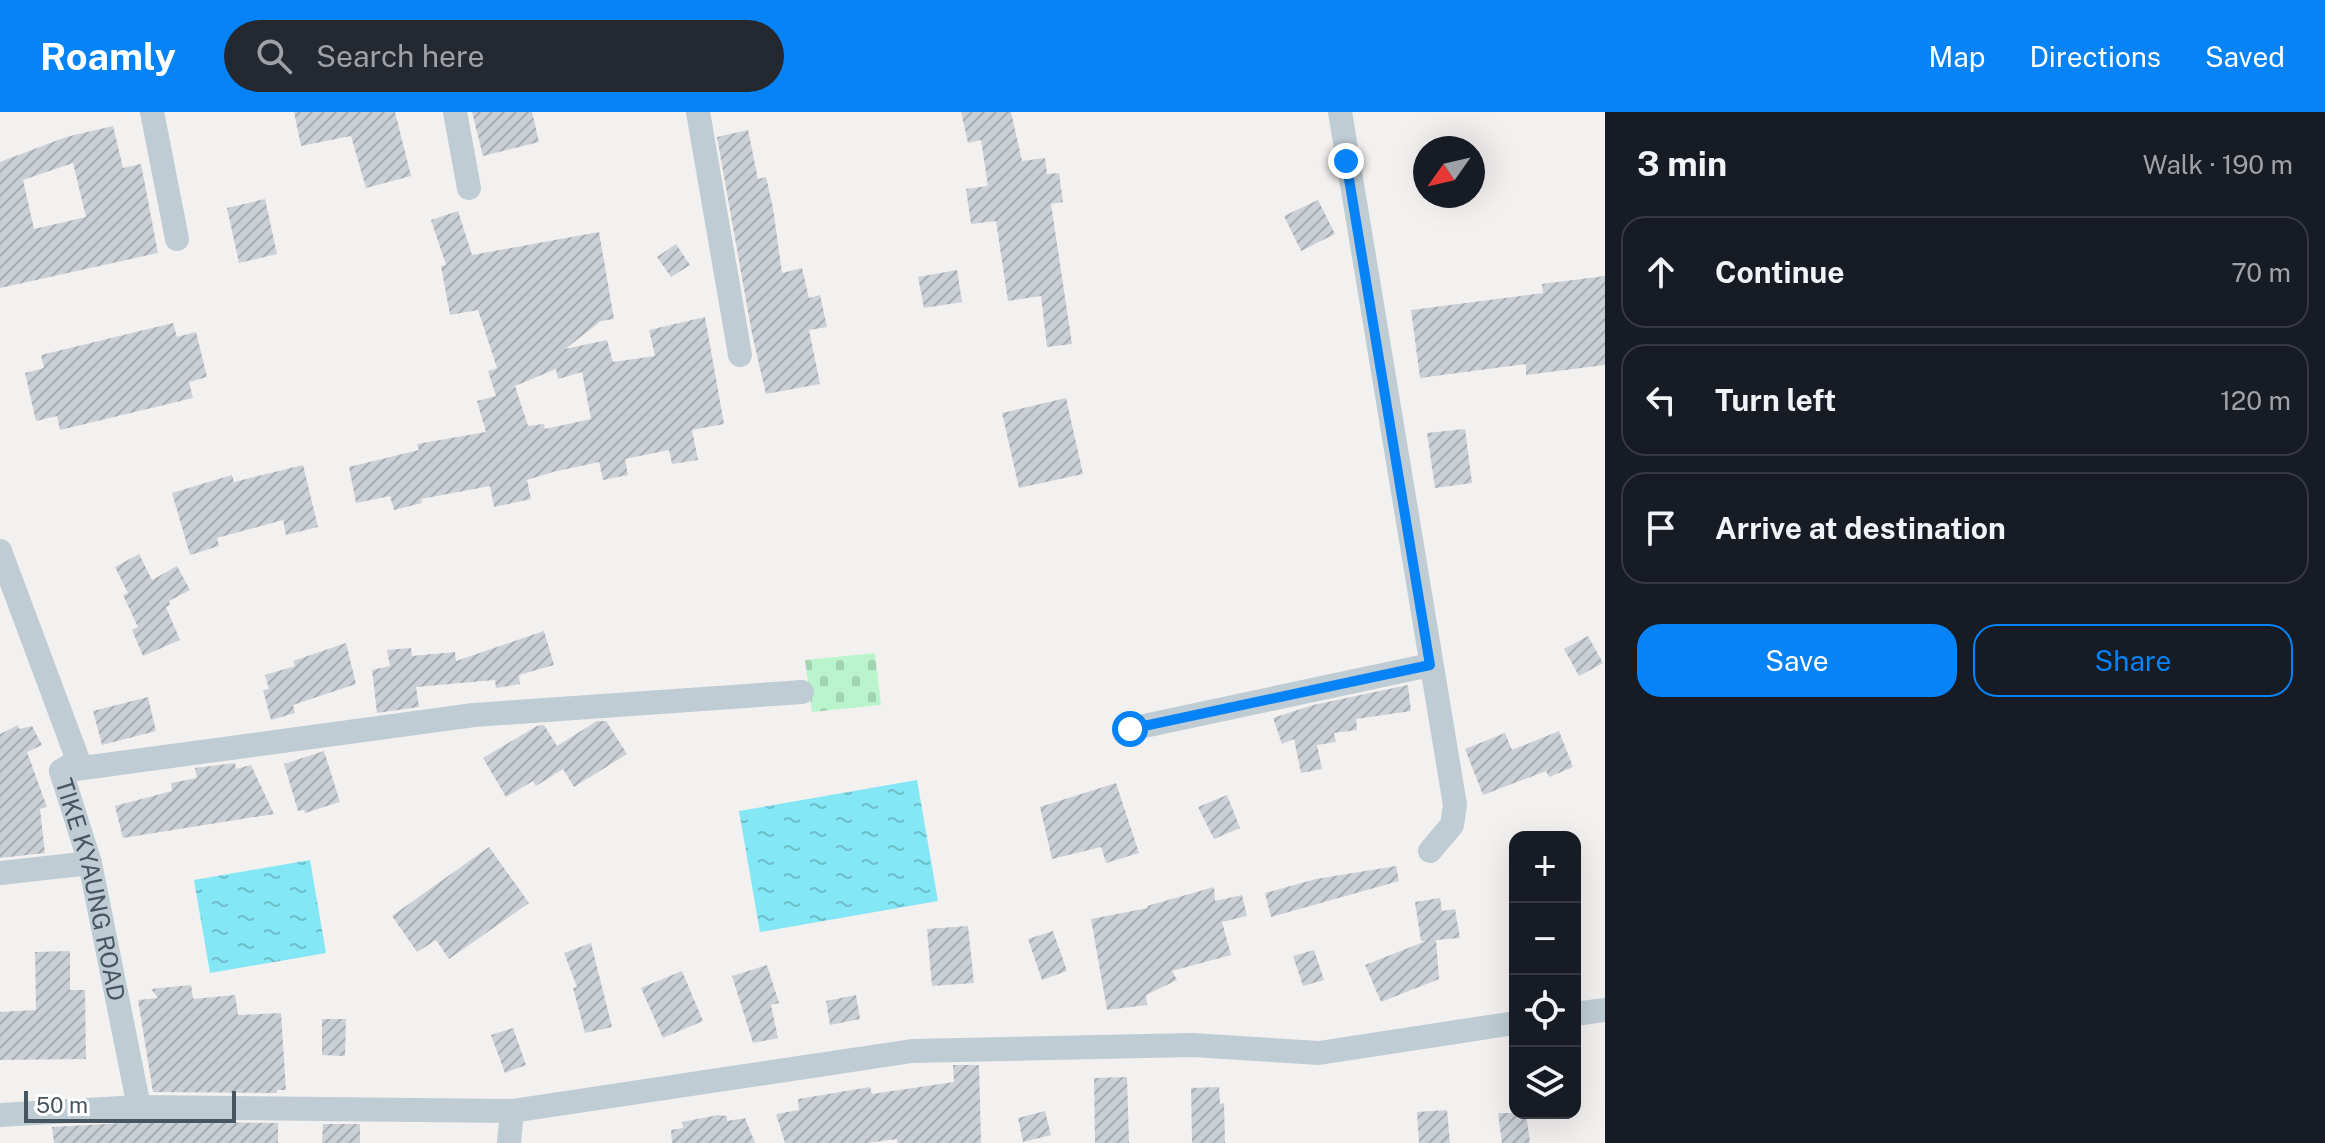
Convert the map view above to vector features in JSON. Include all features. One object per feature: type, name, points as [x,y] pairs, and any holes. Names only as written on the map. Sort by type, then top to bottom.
[{"type":"street","points":[[152,112],[177,239]]},
{"type":"street","points":[[455,112],[469,188]]},
{"type":"street","points":[[698,112],[740,355]]},
{"type":"street","points":[[1340,112],[1455,805],[1452,825],[1430,851]]},
{"type":"street","name":"TIKE KYAUNG ROAD","points":[[0,551],[78,760],[61,771],[90,863],[139,1107]]},
{"type":"street","points":[[1130,729],[1430,665]]},
{"type":"street","points":[[61,771],[474,715],[802,692]]},
{"type":"street","points":[[0,873],[90,863]]},
{"type":"street","points":[[1581,1013],[1605,1010]]},
{"type":"street","points":[[0,1115],[139,1107],[512,1111],[912,1051],[1192,1045],[1319,1053],[1509,1024]]},
{"type":"street","points":[[509,1143],[512,1111]]},
{"type":"green space","points":[[875,653],[881,705],[812,712],[805,660]]},
{"type":"water","points":[[917,780],[938,901],[760,932],[739,811]]},
{"type":"water","points":[[310,860],[326,953],[210,973],[194,880]]},
{"type":"building","points":[[294,112],[395,112],[411,176],[366,188],[351,136],[301,146]]},
{"type":"building","points":[[472,112],[532,112],[539,142],[483,156]]},
{"type":"building","points":[[961,112],[1011,112],[1022,161],[1045,158],[1047,174],[1059,173],[1063,202],[1051,204],[1072,344],[1047,347],[1041,296],[1008,301],[996,221],[971,224],[966,189],[988,186],[981,140],[968,143]]},
{"type":"building","points":[[113,126],[123,168],[141,164],[158,253],[0,288],[0,162],[66,137]],"holes":[[[73,163],[86,217],[34,229],[23,180]]]},
{"type":"building","points":[[748,130],[758,179],[766,177],[782,273],[802,268],[809,298],[820,295],[827,327],[809,330],[820,384],[766,394],[752,334],[717,137]]},
{"type":"building","points":[[265,199],[277,254],[239,263],[227,208]]},
{"type":"building","points":[[1318,200],[1335,234],[1301,251],[1284,216]]},
{"type":"building","points":[[458,211],[472,255],[599,232],[614,319],[601,321],[565,349],[607,340],[613,362],[655,356],[649,330],[705,317],[724,424],[692,430],[698,460],[672,464],[669,450],[625,459],[628,475],[603,480],[599,462],[553,472],[527,480],[531,499],[494,507],[490,486],[421,499],[422,503],[394,510],[390,496],[356,503],[349,467],[419,450],[417,444],[486,432],[477,401],[496,396],[488,371],[497,368],[478,310],[450,315],[441,266],[446,265],[431,220]],"holes":[[[556,369],[558,379],[582,372],[591,419],[545,429],[544,424],[528,426],[515,386]]]},
{"type":"building","points":[[676,244],[690,265],[671,277],[657,257]]},
{"type":"building","points":[[957,270],[962,302],[924,308],[918,277]]},
{"type":"building","points":[[1605,276],[1605,365],[1526,375],[1526,364],[1420,378],[1411,310],[1543,293],[1542,284]]},
{"type":"building","points":[[173,323],[177,337],[196,332],[207,377],[189,382],[193,398],[60,430],[57,416],[36,421],[25,373],[44,368],[41,355]]},
{"type":"building","points":[[1066,398],[1083,474],[1019,488],[1002,413]]},
{"type":"building","points":[[1465,429],[1472,483],[1435,488],[1427,433]]},
{"type":"building","points":[[303,465],[318,527],[286,535],[283,520],[217,538],[219,546],[190,555],[172,493],[232,475],[234,482]]},
{"type":"building","points":[[139,554],[152,580],[177,566],[190,590],[169,601],[170,605],[166,607],[180,640],[143,656],[132,630],[138,627],[123,595],[128,593],[115,567]]},
{"type":"building","points":[[544,631],[554,665],[519,675],[520,684],[496,688],[495,680],[416,687],[419,707],[377,713],[372,670],[390,666],[387,650],[411,648],[412,656],[455,652],[456,661]]},
{"type":"building","points":[[1588,636],[1603,663],[1579,676],[1564,649]]},
{"type":"building","points":[[346,643],[356,684],[293,705],[295,713],[271,720],[263,690],[269,689],[265,675],[295,666],[293,661]]},
{"type":"building","points":[[1408,685],[1411,711],[1356,719],[1357,730],[1334,733],[1336,742],[1317,745],[1322,769],[1301,773],[1294,739],[1282,744],[1273,718],[1313,705]]},
{"type":"building","points":[[148,697],[156,731],[102,745],[93,711]]},
{"type":"building","points":[[597,721],[606,721],[627,754],[574,787],[563,769],[536,786],[533,781],[506,797],[483,758],[537,726],[544,725],[557,746]]},
{"type":"building","points":[[18,725],[19,729],[32,726],[42,745],[27,752],[47,807],[40,809],[45,853],[0,858],[0,734]]},
{"type":"building","points":[[1559,731],[1573,767],[1549,777],[1546,771],[1483,795],[1465,749],[1505,733],[1512,750]]},
{"type":"building","points":[[324,751],[340,802],[305,813],[304,810],[298,811],[284,764]]},
{"type":"building","points":[[235,763],[236,769],[251,765],[274,814],[123,838],[115,806],[172,791],[171,783],[197,778],[195,768]]},
{"type":"building","points":[[1116,783],[1139,853],[1106,863],[1101,847],[1052,859],[1040,807]]},
{"type":"building","points":[[1227,795],[1240,828],[1214,839],[1198,807]]},
{"type":"building","points":[[489,847],[529,903],[449,959],[436,940],[417,952],[392,916]]},
{"type":"building","points":[[1396,866],[1399,881],[1271,917],[1265,893],[1316,879]]},
{"type":"building","points":[[1214,887],[1215,901],[1242,895],[1247,916],[1222,922],[1231,955],[1172,971],[1177,980],[1146,995],[1147,1005],[1107,1010],[1091,919],[1148,908]]},
{"type":"building","points":[[1440,898],[1442,911],[1455,909],[1460,938],[1436,940],[1439,979],[1381,1002],[1365,965],[1426,941],[1421,941],[1415,902]]},
{"type":"building","points":[[968,926],[974,983],[932,986],[927,929]]},
{"type":"building","points":[[1053,931],[1067,971],[1042,980],[1028,939]]},
{"type":"building","points":[[591,943],[612,1027],[585,1033],[573,988],[577,987],[564,953]]},
{"type":"building","points":[[1314,950],[1324,980],[1303,986],[1293,956]]},
{"type":"building","points":[[70,951],[70,990],[85,990],[86,1059],[0,1060],[0,1012],[36,1010],[35,952]]},
{"type":"building","points":[[767,965],[779,1003],[771,1005],[778,1038],[753,1043],[732,976]]},
{"type":"building","points":[[682,971],[703,1021],[663,1038],[641,988]]},
{"type":"building","points":[[191,985],[193,999],[235,995],[238,1015],[281,1013],[286,1090],[277,1090],[277,1093],[153,1092],[138,1000],[158,998],[151,989]]},
{"type":"building","points":[[856,995],[860,1019],[830,1025],[826,1001]]},
{"type":"building","points":[[322,1019],[346,1019],[345,1056],[322,1055]]},
{"type":"building","points":[[513,1028],[526,1065],[505,1073],[491,1035]]},
{"type":"building","points":[[953,1065],[979,1065],[981,1143],[897,1143],[897,1139],[867,1143],[785,1143],[776,1114],[799,1110],[798,1099],[870,1087],[872,1094],[954,1082]]},
{"type":"building","points":[[1127,1077],[1129,1143],[1095,1143],[1094,1078]]},
{"type":"building","points":[[1219,1087],[1220,1104],[1224,1103],[1225,1143],[1192,1143],[1191,1088]]},
{"type":"building","points":[[1447,1110],[1450,1143],[1419,1143],[1417,1112]]},
{"type":"building","points":[[1045,1111],[1051,1135],[1023,1142],[1018,1118]]},
{"type":"building","points":[[1498,1113],[1509,1113],[1509,1119],[1527,1119],[1530,1143],[1502,1143]]},
{"type":"building","points":[[727,1116],[727,1121],[745,1118],[755,1143],[672,1143],[671,1130],[683,1128],[682,1122]]},
{"type":"building","points":[[139,1122],[278,1123],[278,1143],[54,1143],[52,1127]]},
{"type":"building","points":[[323,1124],[360,1124],[360,1143],[322,1143]]},
{"type":"route","points":[[1130,729],[1430,665],[1346,161]]}]
